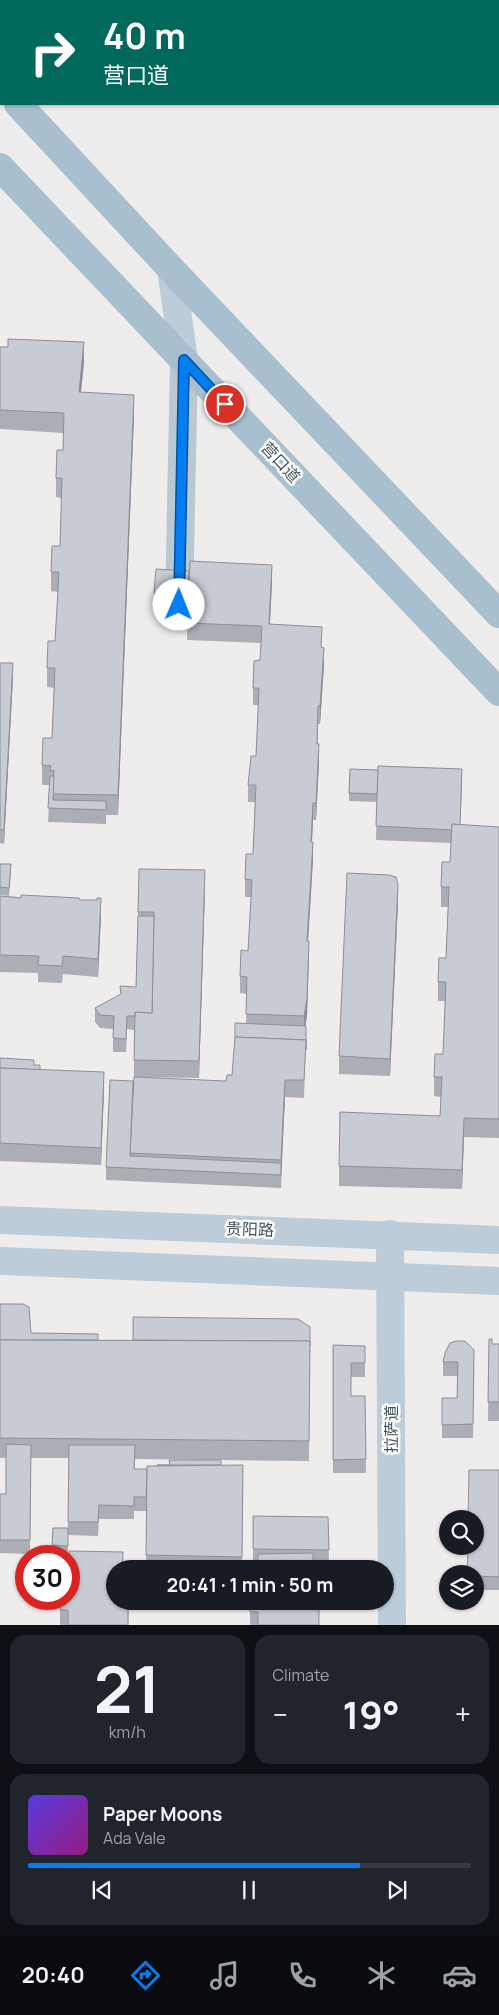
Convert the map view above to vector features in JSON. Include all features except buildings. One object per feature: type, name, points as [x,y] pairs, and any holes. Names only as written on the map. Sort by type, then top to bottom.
[{"type":"main road","points":[[19,105],[171,269],[499,614]]},
{"type":"main road","name":"营口道","points":[[0,168],[499,692]]},
{"type":"street","points":[[171,269],[184,360],[179,605]]},
{"type":"street","name":"贵阳路","points":[[0,1220],[390,1234],[499,1240]]},
{"type":"street","name":"拉萨道","points":[[390,1234],[392,1625]]},
{"type":"street","points":[[0,1261],[499,1281]]},
{"type":"route","points":[[179,605],[184,360],[225,404]]}]
